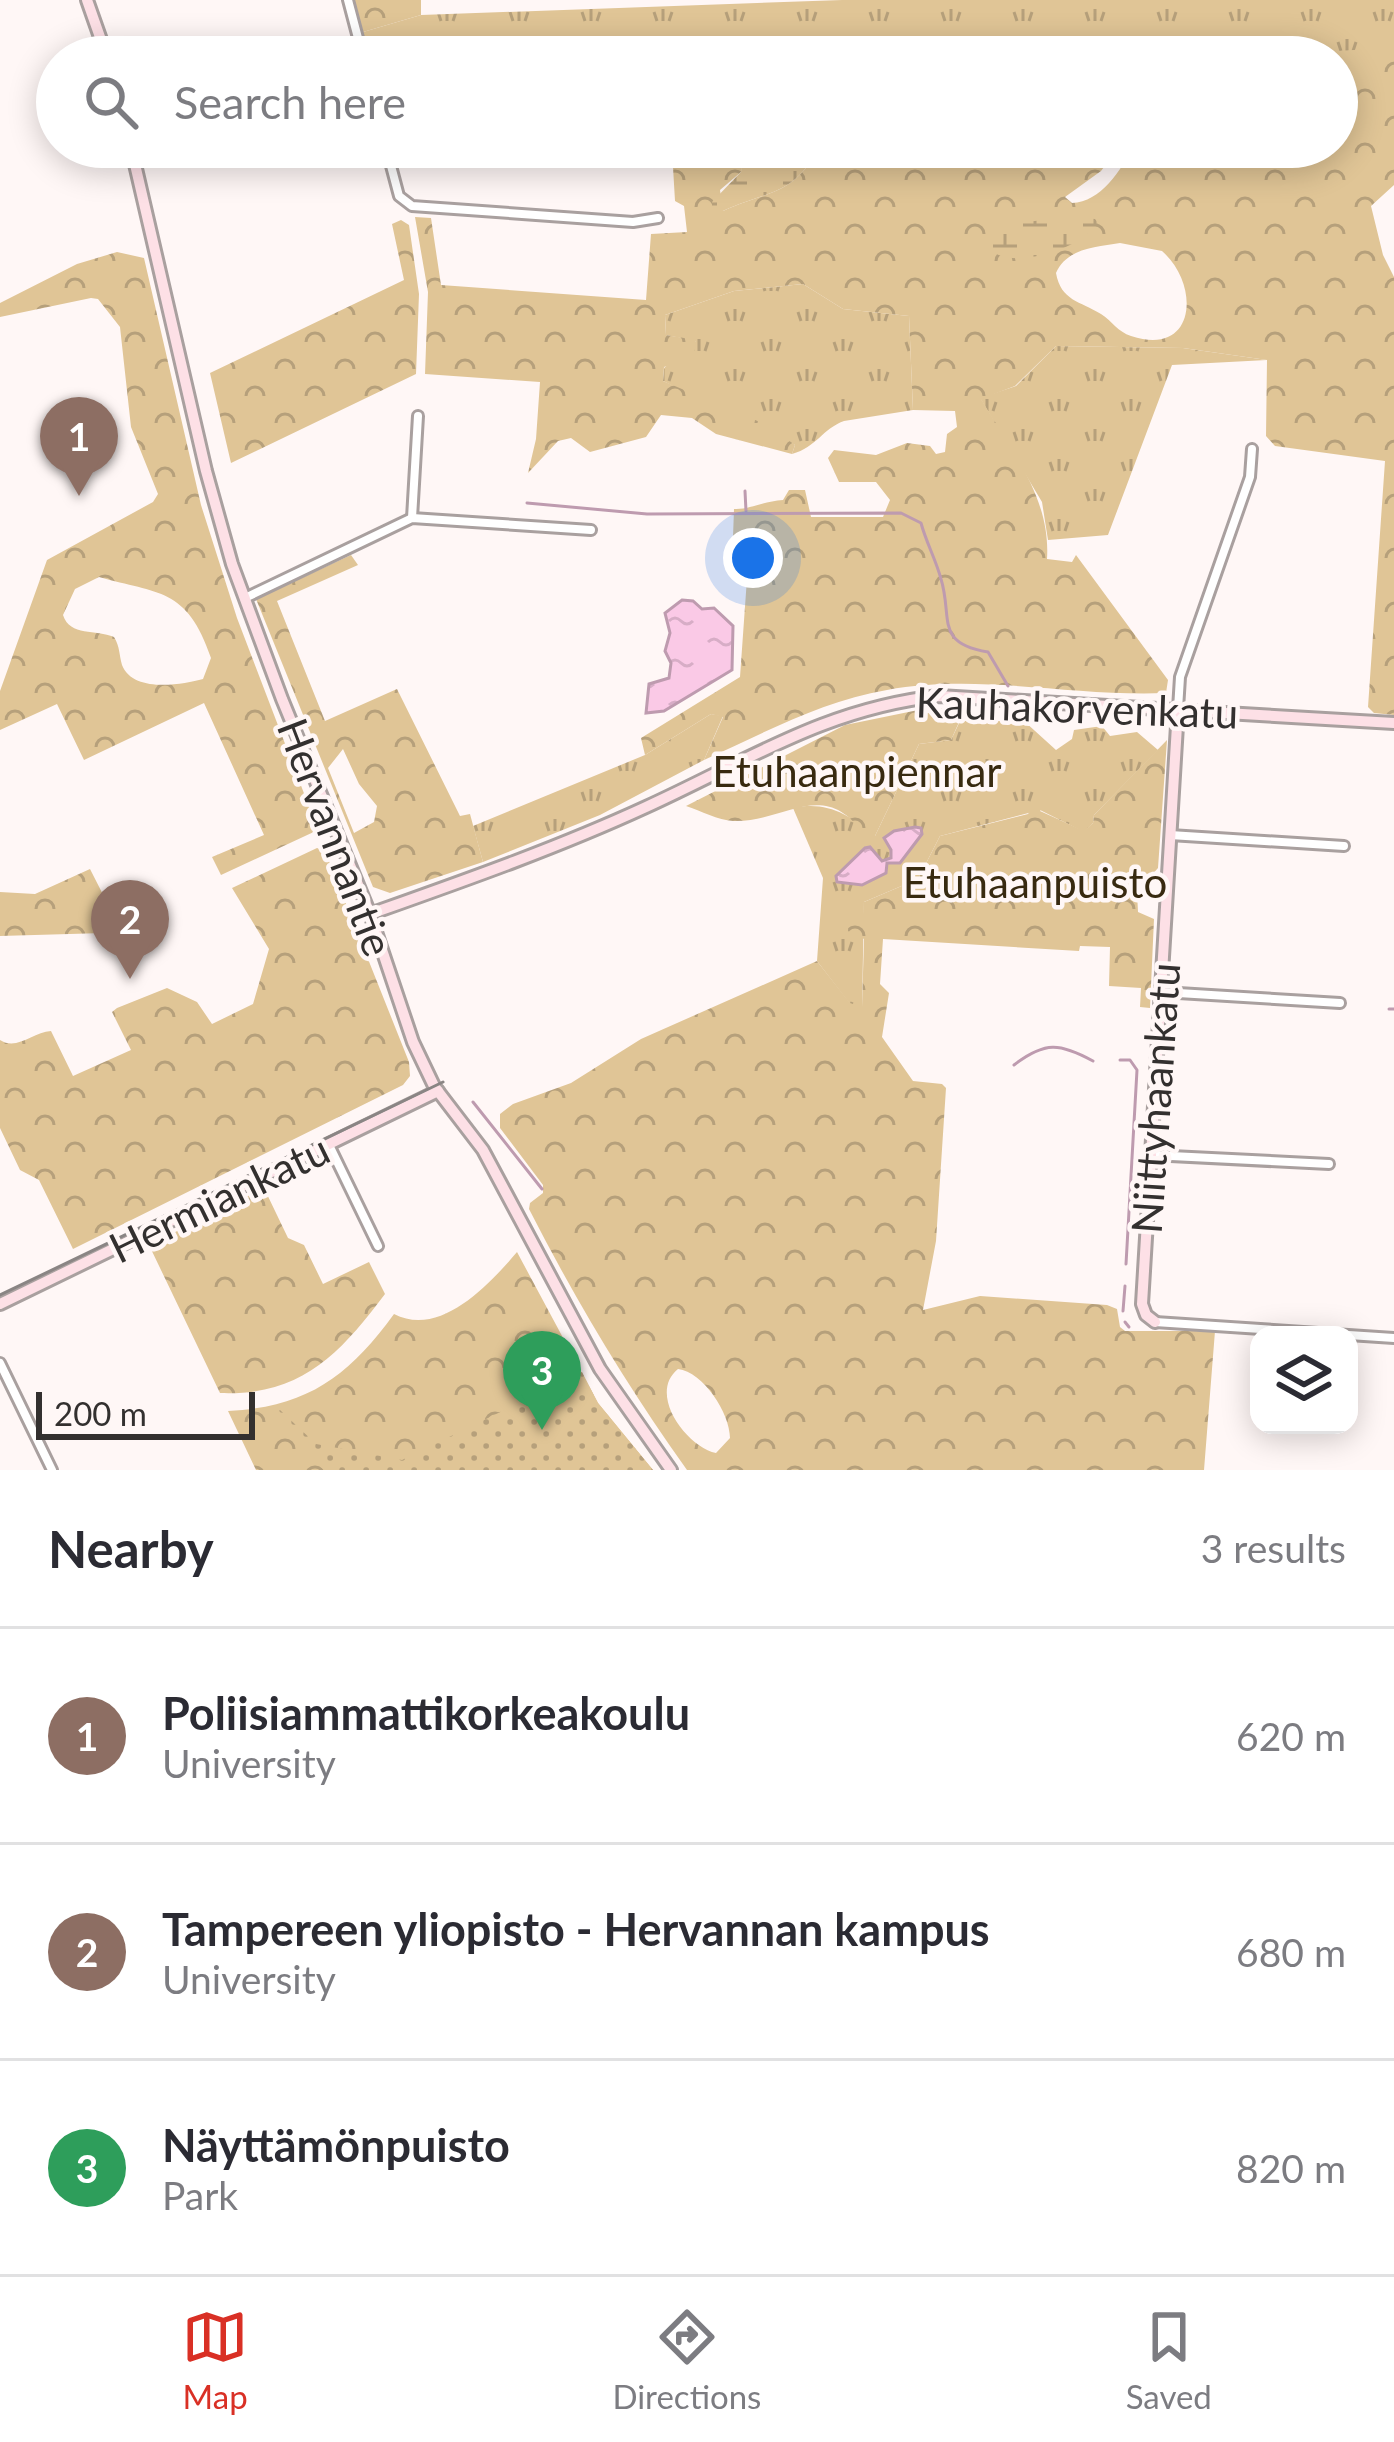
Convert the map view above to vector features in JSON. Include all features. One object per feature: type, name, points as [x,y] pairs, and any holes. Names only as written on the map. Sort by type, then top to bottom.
[{"type":"street","points":[[86,0],[99,36]]},
{"type":"street","points":[[348,0],[357,36]]},
{"type":"street","name":"Hervannantie","points":[[136,168],[212,494],[244,599],[370,914],[413,1042],[438,1091],[483,1150],[600,1369],[671,1470]]},
{"type":"street","points":[[392,168],[399,196],[412,206],[633,222],[658,218]]},
{"type":"street","points":[[412,518],[418,416]]},
{"type":"street","name":"Niittyhaankatu","points":[[1155,1322],[1142,1304],[1180,677],[1250,477],[1252,449]]},
{"type":"street","points":[[244,599],[412,518],[591,530]]},
{"type":"street","name":"Kauhakorvenkatu","points":[[370,914],[601,827],[819,723],[882,703],[938,695],[1394,723]]},
{"type":"street","points":[[1170,835],[1344,846]]},
{"type":"street","points":[[1162,992],[1340,1003]]},
{"type":"street","name":"Hermiankatu","points":[[0,1304],[438,1091]]},
{"type":"street","points":[[329,1145],[378,1246]]},
{"type":"street","points":[[1151,1155],[1329,1163]]},
{"type":"street","points":[[1155,1322],[1394,1338]]},
{"type":"street","points":[[0,1363],[52,1470]]},
{"type":"green space","points":[[354,0],[421,0],[421,15],[363,32]]},
{"type":"green space","points":[[842,0],[1394,0],[1394,51],[1358,52],[1358,36],[364,36],[363,32],[421,15]]},
{"type":"green space","points":[[1358,50],[1394,51],[1394,185],[1371,206],[1383,255],[1394,277],[1394,715],[1374,713],[1368,707],[1385,461],[1275,446],[1266,436],[1267,360],[1183,348],[1056,346],[1015,386],[981,399],[1036,495],[1047,537],[1047,559],[1072,562],[1076,555],[1168,680],[1166,693],[922,685],[839,702],[704,760],[723,717],[711,714],[645,755],[641,738],[740,677],[749,550],[733,537],[734,509],[783,500],[789,490],[805,490],[811,517],[883,517],[890,500],[876,482],[839,482],[828,458],[834,450],[876,455],[907,443],[930,446],[936,454],[945,452],[947,434],[957,427],[955,411],[913,410],[909,316],[843,309],[803,284],[734,291],[665,315],[666,335],[696,340],[693,358],[664,367],[663,381],[767,425],[795,445],[792,454],[716,434],[692,418],[661,415],[646,437],[590,452],[571,438],[558,441],[528,473],[540,382],[425,374],[428,292],[415,217],[431,218],[441,285],[646,300],[651,234],[687,232],[684,206],[675,201],[673,168],[742,168],[720,190],[723,211],[778,190],[805,168],[1103,168],[1065,197],[1072,203],[1092,197],[1120,168],[1358,168]],"holes":[[[1120,243],[1162,251],[1183,282],[1186,314],[1169,337],[1153,340],[1126,334],[1067,295],[1056,273],[1075,254]]]},
{"type":"green space","points":[[741,168],[805,168],[778,190],[723,211],[712,208],[712,202]]},
{"type":"green space","points":[[1072,217],[1098,223],[1077,241],[1044,255],[1010,258],[987,245],[990,237],[1016,223]]},
{"type":"green space","points":[[401,220],[409,225],[419,294],[416,374],[231,463],[210,373],[404,280],[392,224]]},
{"type":"green space","points":[[117,252],[144,258],[201,505],[237,618],[318,830],[221,875],[212,857],[264,835],[204,703],[84,760],[57,704],[0,730],[0,691],[47,560],[153,502],[158,494],[131,427],[120,327],[98,299],[0,317],[0,303],[77,264]],"holes":[[[99,577],[154,591],[181,606],[202,635],[211,658],[203,679],[158,685],[136,680],[122,665],[114,637],[71,627],[63,615],[75,589]]]},
{"type":"green space","points":[[803,284],[843,309],[909,316],[913,410],[844,421],[792,454],[795,445],[663,381],[664,368],[696,341],[666,335],[665,315],[734,291]]},
{"type":"green space","points":[[1056,346],[1183,348],[1267,360],[1172,365],[1108,535],[1048,540],[1042,502],[980,398],[1016,386]]},
{"type":"green space","points":[[351,555],[358,565],[277,601],[325,721],[397,689],[460,816],[470,814],[483,862],[390,893],[373,887],[256,599]],"holes":[[[343,749],[359,784],[377,806],[374,822],[354,833],[328,768]]]},
{"type":"green space","name":"Etuhaanpiennar","points":[[928,708],[965,709],[951,740],[919,744],[875,836],[865,836],[850,818],[819,805],[733,821],[686,806],[845,725]]},
{"type":"green space","points":[[711,714],[723,716],[704,760],[600,815],[483,862],[473,826],[645,755]]},
{"type":"green space","points":[[960,721],[1024,721],[1056,750],[1072,739],[1074,730],[1102,726],[1110,736],[1137,732],[1158,750],[1094,815],[1084,832],[1040,810],[940,836],[918,879],[864,902],[862,1008],[850,1004],[817,961],[823,878],[793,808],[837,811],[875,836],[919,744],[951,740]]},
{"type":"green space","name":"Etuhaanpuisto","points":[[1167,740],[1158,868],[1137,892],[1138,912],[1154,919],[1150,1008],[1140,1007],[1141,988],[1109,986],[1110,947],[1080,946],[1079,951],[883,939],[880,984],[889,993],[882,1037],[913,1081],[946,1088],[936,1241],[923,1310],[980,1296],[1107,1305],[1117,1309],[1125,1331],[1215,1331],[1204,1470],[687,1470],[623,1375],[529,1209],[543,1193],[543,1185],[500,1128],[500,1114],[513,1104],[571,1083],[641,1039],[817,961],[850,1003],[862,1007],[864,939],[848,931],[849,918],[863,914],[864,902],[918,879],[940,836],[1028,814],[1050,781],[1057,786],[1040,811],[1084,831]],"holes":[[[678,1369],[713,1395],[729,1428],[730,1438],[716,1453],[693,1441],[669,1405],[670,1380]]]},
{"type":"green space","points":[[317,848],[325,851],[409,1062],[410,1076],[403,1085],[73,1249],[39,1180],[20,1170],[0,1128],[0,1040],[19,1042],[51,1031],[73,1076],[131,1050],[112,1012],[167,988],[197,1002],[212,1024],[253,1004],[269,949],[232,888]]},
{"type":"green space","points":[[90,869],[119,926],[104,933],[0,936],[0,892],[35,894]]},
{"type":"green space","points":[[264,1188],[288,1238],[304,1245],[323,1284],[369,1262],[385,1294],[351,1336],[316,1368],[273,1387],[220,1393],[149,1245]]},
{"type":"green space","points":[[517,1252],[598,1403],[653,1470],[256,1470],[228,1411],[281,1403],[323,1385],[360,1355],[394,1314],[411,1320],[446,1314],[478,1292]]},
{"type":"green space","points":[[582,1372],[598,1403],[653,1470],[324,1470],[268,1415],[280,1410],[316,1444],[402,1460]]},
{"type":"water","points":[[682,600],[693,601],[702,609],[714,608],[733,626],[732,670],[664,711],[646,713],[649,684],[669,678],[671,663],[665,651],[670,633],[665,613]]},
{"type":"water","points":[[915,827],[922,834],[900,863],[887,863],[886,873],[862,885],[837,882],[836,876],[865,848],[870,847],[882,861],[891,858],[884,838]]},
{"type":"waterway","points":[[745,491],[746,511]]},
{"type":"waterway","points":[[527,503],[647,514],[901,513],[921,523],[941,579],[953,635],[971,648],[988,652],[1008,686]]},
{"type":"waterway","points":[[1389,1009],[1394,1009]]},
{"type":"waterway","points":[[1014,1065],[1053,1047],[1093,1061]]},
{"type":"waterway","points":[[1120,1060],[1130,1060],[1137,1070],[1126,1264]]},
{"type":"waterway","points":[[473,1102],[542,1189]]},
{"type":"waterway","points":[[1123,1311],[1125,1286]]},
{"type":"waterway","points":[[1125,1322],[1129,1327]]},
{"type":"tram line","points":[[0,1295],[443,1082]]},
{"type":"place","name":"Poliisiammattikorkeakoulu","points":[[79,496]]},
{"type":"place","name":"Tampereen yliopisto - Hervannan kampus","points":[[130,979]]},
{"type":"place","name":"Näyttämönpuisto","points":[[542,1430]]}]
